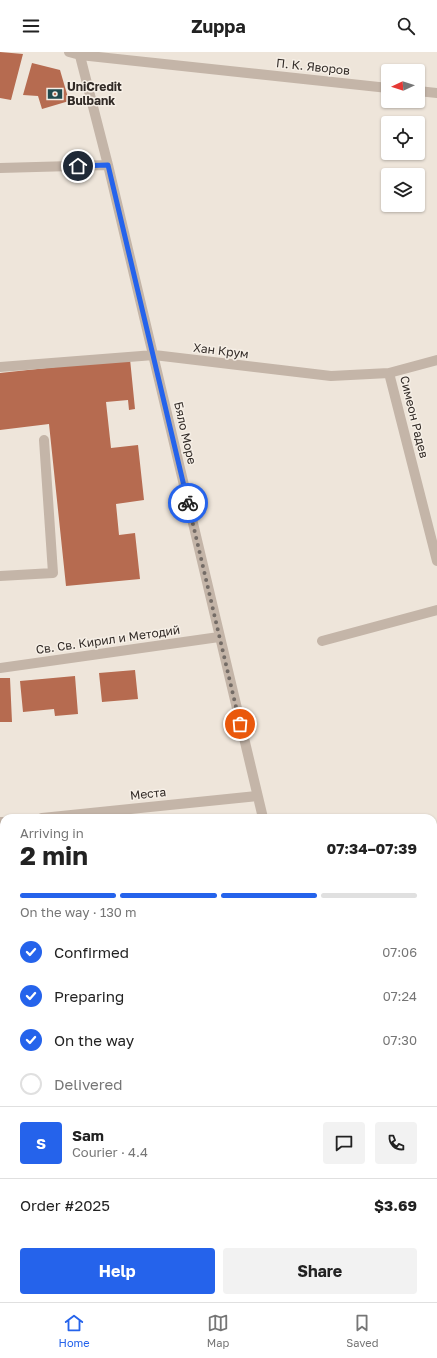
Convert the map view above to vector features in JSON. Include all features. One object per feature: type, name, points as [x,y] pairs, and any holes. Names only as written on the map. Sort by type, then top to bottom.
[{"type":"street","name":"П. К. Яворов","points":[[69,52],[381,87]]},
{"type":"street","name":"Бяло Море","points":[[80,54],[154,355],[219,637],[262,814]]},
{"type":"street","points":[[425,92],[437,93]]},
{"type":"street","points":[[0,168],[108,165]]},
{"type":"street","name":"Хан Крум","points":[[0,367],[154,355],[331,376],[389,373],[437,360]]},
{"type":"street","name":"Симеон Радев","points":[[389,373],[437,561]]},
{"type":"street","points":[[0,576],[53,574],[44,440]]},
{"type":"street","points":[[322,641],[437,610]]},
{"type":"street","name":"Св. Св. Кирил и Методий","points":[[0,668],[219,637]]},
{"type":"street","name":"Места","points":[[81,814],[257,796]]},
{"type":"building","points":[[0,52],[23,54],[11,100],[0,98]]},
{"type":"building","points":[[32,63],[60,70],[69,101],[42,109],[38,96],[23,95]]},
{"type":"building","points":[[130,359],[135,409],[129,410],[128,400],[106,402],[111,448],[138,445],[144,500],[116,504],[119,535],[135,533],[140,579],[66,586],[49,424],[0,430],[0,373]]},
{"type":"building","points":[[135,670],[138,699],[102,702],[99,673]]},
{"type":"building","points":[[75,676],[78,714],[55,716],[54,709],[23,712],[20,681]]},
{"type":"building","points":[[0,678],[10,678],[12,722],[0,722]]},
{"type":"way so far","points":[[188,503],[240,724]]},
{"type":"place","name":"UniCredit Bulbank","points":[[55,94]]},
{"type":"route","points":[[78,166],[108,165],[188,503]]}]
